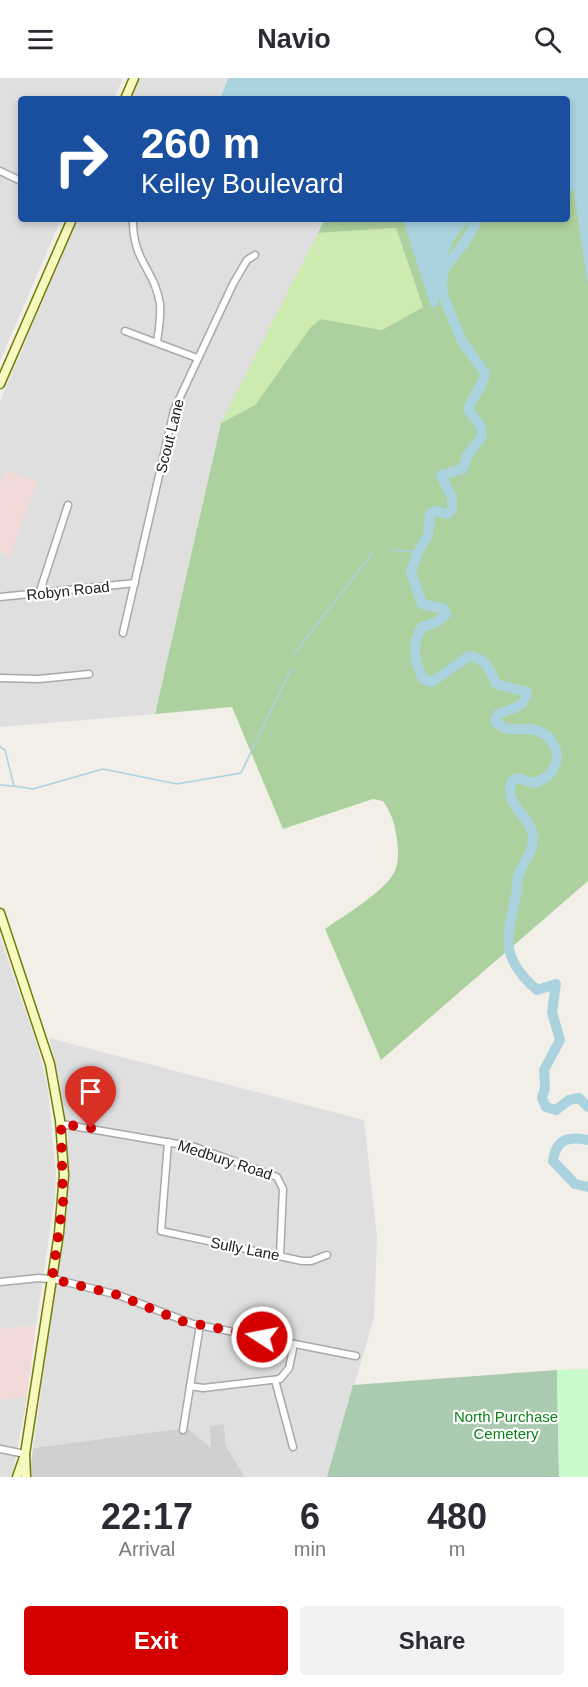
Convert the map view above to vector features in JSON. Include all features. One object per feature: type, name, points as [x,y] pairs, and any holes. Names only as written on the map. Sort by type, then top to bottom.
[{"type":"main road","points":[[126,96],[134,78]]},
{"type":"main road","points":[[0,384],[71,222]]},
{"type":"main road","points":[[0,913],[50,1064],[61,1124],[63,1202],[25,1454],[17,1477]]},
{"type":"main road","points":[[25,1454],[26,1477]]},
{"type":"street","points":[[0,171],[18,180]]},
{"type":"street","points":[[134,222],[133,237],[137,254],[159,302],[160,324],[157,342]]},
{"type":"street","name":"Scout Lane","points":[[123,633],[174,410],[197,358],[247,260],[255,255]]},
{"type":"street","points":[[125,331],[197,358]]},
{"type":"street","points":[[39,594],[68,505]]},
{"type":"street","name":"Robyn Road","points":[[0,597],[135,583]]},
{"type":"street","points":[[0,678],[39,679],[89,674]]},
{"type":"street","name":"Medbury Road","points":[[61,1124],[168,1142],[214,1154],[276,1176],[281,1181],[280,1257]]},
{"type":"street","name":"Sully Lane","points":[[168,1142],[160,1221],[162,1232],[310,1262],[327,1255]]},
{"type":"street","points":[[0,1282],[52,1279],[118,1295],[168,1317],[356,1356]]},
{"type":"street","points":[[183,1430],[200,1325]]},
{"type":"street","points":[[190,1386],[203,1388],[275,1380],[286,1374],[294,1344]]},
{"type":"street","points":[[275,1380],[293,1447]]},
{"type":"street","points":[[0,1449],[25,1454]]},
{"type":"shaded area","points":[[0,78],[123,78],[115,96],[18,96],[18,222],[60,222],[0,361]]},
{"type":"shaded area","points":[[139,78],[228,78],[221,96],[131,96]]},
{"type":"shaded area","points":[[77,222],[324,222],[294,292],[221,423],[155,714],[0,727],[0,553],[10,556],[6,470],[0,485],[0,401]]},
{"type":"shaded area","points":[[6,470],[37,482],[10,556],[0,553],[0,485]]},
{"type":"shaded area","points":[[0,936],[38,1048],[48,1089],[56,1174],[55,1197],[36,1325],[0,1329]]},
{"type":"shaded area","points":[[49,1038],[364,1120],[377,1237],[374,1318],[327,1477],[245,1477],[226,1446],[224,1424],[211,1448],[187,1431],[178,1429],[33,1448],[68,1196],[68,1137],[58,1073]]},
{"type":"shaded area","points":[[36,1325],[27,1397],[0,1399],[0,1329]]},
{"type":"shaded area","points":[[27,1397],[12,1477],[0,1477],[0,1399]]},
{"type":"shaded area","points":[[224,1424],[226,1446],[245,1477],[29,1477],[33,1448],[178,1429],[187,1431],[188,1429],[211,1448],[210,1426]]},
{"type":"green space","points":[[588,78],[588,881],[381,1060],[325,929],[376,893],[385,885],[396,868],[398,854],[395,829],[391,815],[383,801],[373,799],[283,829],[232,707],[155,714],[221,423],[255,405],[310,328],[321,319],[382,330],[423,307],[396,228],[318,233],[324,222],[570,222],[570,96]]},
{"type":"green space","points":[[396,228],[423,307],[382,330],[321,319],[255,405],[221,423],[318,233]]},
{"type":"green space","points":[[588,1369],[588,1477],[559,1477],[557,1370]]},
{"type":"green space","name":"North Purchase Cemetery","points":[[557,1370],[559,1477],[327,1477],[353,1385]]},
{"type":"water","points":[[228,78],[588,78],[588,287],[574,192],[570,189],[570,96],[221,96]]},
{"type":"water","points":[[404,222],[472,222],[460,231],[453,242],[443,269],[437,307],[431,307]]},
{"type":"waterway","points":[[476,222],[465,242],[444,269],[442,284],[444,298],[462,341],[485,373],[468,409],[481,427],[482,436],[467,456],[463,469],[441,475],[452,498],[452,509],[447,514],[435,511],[430,514],[428,535],[418,552],[411,572],[422,604],[444,609],[446,614],[437,622],[422,627],[416,640],[415,653],[423,679],[432,682],[469,656],[484,662],[496,684],[527,692],[520,705],[498,714],[495,721],[507,729],[538,731],[554,744],[557,757],[548,776],[533,783],[518,778],[512,781],[511,797],[528,823],[533,843],[518,877],[509,944],[516,966],[524,978],[537,990],[556,984],[552,1012],[560,1040],[544,1070],[545,1088],[542,1098],[546,1107],[556,1110],[569,1100],[579,1098],[588,1107]]},
{"type":"waterway","points":[[389,550],[418,552]]},
{"type":"waterway","points":[[294,654],[374,551]]},
{"type":"waterway","points":[[0,747],[5,750],[14,786],[33,789],[103,769],[177,784],[241,773],[291,669]]},
{"type":"waterway","points":[[0,785],[14,786]]},
{"type":"waterway","points":[[588,1140],[575,1138],[564,1141],[557,1148],[553,1161],[575,1184],[588,1187]]},
{"type":"route","points":[[91,1128],[61,1124],[63,1202],[52,1279],[118,1295],[181,1321],[262,1337]]}]
